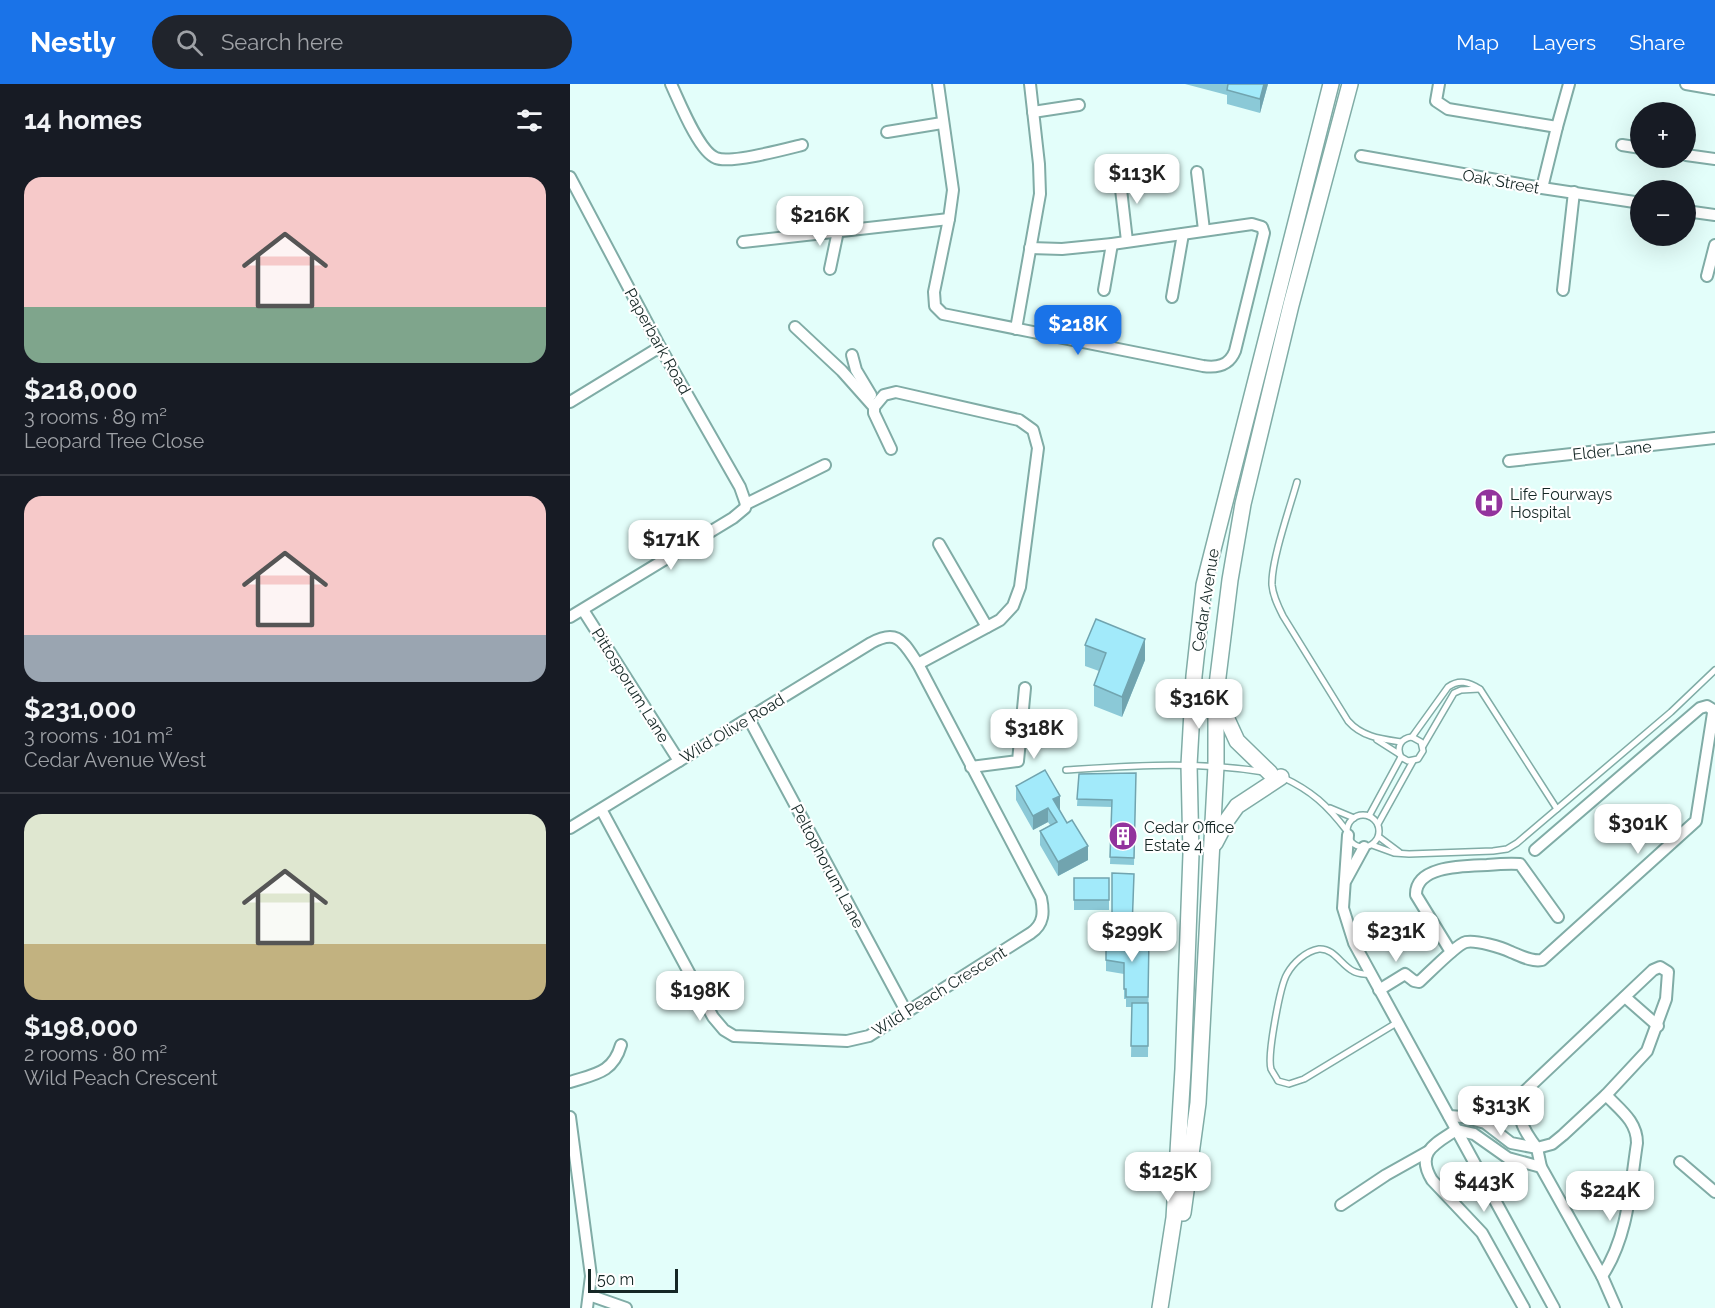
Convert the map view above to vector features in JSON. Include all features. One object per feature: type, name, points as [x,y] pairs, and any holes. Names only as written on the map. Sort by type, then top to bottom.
[{"type":"main road","name":"Cedar Avenue","points":[[1160,1308],[1174,1218],[1184,1069],[1191,854],[1189,765],[1197,644],[1210,558],[1331,84]]},
{"type":"main road","name":"Cedar Avenue","points":[[1168,1308],[1180,1241],[1198,1103],[1216,766],[1216,693],[1230,580],[1243,504],[1291,305],[1350,84]]},
{"type":"main road","points":[[1212,850],[1227,820],[1238,806],[1276,775],[1237,741],[1216,693]]},
{"type":"street","points":[[671,84],[703,147],[716,158],[729,159],[802,145]]},
{"type":"street","points":[[938,84],[953,190],[934,300],[937,310],[950,317],[1203,366],[1212,367],[1225,364],[1235,351],[1264,238],[1264,230],[1259,225],[1252,224],[1112,244],[1062,249],[1030,248]]},
{"type":"street","points":[[1016,329],[1040,202],[1041,183],[1030,84]]},
{"type":"street","points":[[1438,84],[1436,100],[1448,109],[1557,127]]},
{"type":"street","points":[[1542,188],[1569,84]]},
{"type":"street","points":[[1686,84],[1715,89]]},
{"type":"street","points":[[1033,111],[1079,105]]},
{"type":"street","points":[[887,132],[942,123]]},
{"type":"street","points":[[1622,145],[1630,146]]},
{"type":"street","name":"Oak Street","points":[[1361,156],[1630,201]]},
{"type":"street","points":[[1696,156],[1715,159]]},
{"type":"street","points":[[1119,172],[1127,241]]},
{"type":"street","points":[[1197,172],[1204,230]]},
{"type":"street","name":"Paperbark Road","points":[[570,177],[660,347],[740,487],[746,504]]},
{"type":"street","points":[[1563,290],[1574,192]]},
{"type":"street","points":[[1696,212],[1715,215]]},
{"type":"street","points":[[744,242],[949,219]]},
{"type":"street","points":[[830,268],[838,231]]},
{"type":"street","points":[[1172,297],[1183,234]]},
{"type":"street","points":[[1104,290],[1112,244]]},
{"type":"street","points":[[1707,276],[1715,245]]},
{"type":"street","points":[[795,327],[875,405]]},
{"type":"street","points":[[570,402],[660,347]]},
{"type":"street","points":[[852,355],[856,370],[875,405]]},
{"type":"street","points":[[891,449],[874,413],[875,405],[884,395],[896,392],[1019,420],[1033,430],[1038,448],[1020,587],[1013,606],[1000,620],[918,664]]},
{"type":"street","name":"Elder Lane","points":[[1509,461],[1715,438]]},
{"type":"street","points":[[570,617],[733,518],[745,508],[746,504],[825,465]]},
{"type":"street","points":[[939,544],[987,627]]},
{"type":"street","name":"Pittosporum Lane","points":[[583,610],[679,761]]},
{"type":"street","name":"Wild Olive Road","points":[[570,828],[871,643],[887,635],[897,637]]},
{"type":"street","name":"Wild Peach Crescent","points":[[601,809],[713,1017],[729,1034],[742,1038],[857,1040],[869,1036],[1037,929],[1042,920],[1041,898],[918,664],[897,637]]},
{"type":"street","points":[[971,767],[1018,761],[1024,688]]},
{"type":"street","points":[[1379,990],[1405,975],[1414,981],[1419,981],[1451,951],[1466,942],[1497,946],[1535,961],[1542,960],[1696,820],[1710,764],[1713,709],[1707,706],[1700,708],[1535,850]]},
{"type":"street","name":"Peltophorum Lane","points":[[749,719],[907,1013]]},
{"type":"street","points":[[1347,833],[1344,915],[1354,943],[1554,1308]]},
{"type":"street","points":[[1344,883],[1368,846]]},
{"type":"street","points":[[1451,951],[1416,895],[1416,888],[1420,882],[1435,871],[1452,867],[1520,864],[1558,917]]},
{"type":"street","points":[[1449,1116],[1462,1117],[1485,1124],[1510,1143],[1537,1148],[1552,1144],[1606,1095],[1647,1052],[1666,999],[1668,977],[1666,969],[1660,967],[1653,970],[1525,1091],[1520,1103],[1520,1120],[1537,1148],[1541,1167],[1602,1276],[1616,1308]]},
{"type":"street","points":[[1625,997],[1658,1026]]},
{"type":"street","points":[[570,1082],[604,1071],[613,1063],[621,1045]]},
{"type":"street","points":[[1602,1276],[1612,1260],[1622,1233],[1637,1143],[1636,1131],[1632,1122],[1606,1095]]},
{"type":"street","points":[[570,1117],[589,1261],[587,1308]]},
{"type":"street","points":[[1341,1206],[1386,1175],[1427,1152],[1456,1130],[1474,1134],[1508,1158],[1541,1167]]},
{"type":"street","points":[[1427,1152],[1425,1165],[1431,1180],[1482,1233],[1524,1308]]},
{"type":"street","points":[[1680,1162],[1715,1192]]},
{"type":"street","points":[[589,1295],[626,1308]]},
{"type":"lane","points":[[1297,483],[1274,570],[1272,581],[1275,601],[1348,722],[1360,732],[1413,761]]},
{"type":"lane","points":[[1328,807],[1354,844],[1403,854],[1507,849],[1517,843],[1671,712],[1715,670]]},
{"type":"lane","points":[[1412,737],[1450,685],[1464,682],[1480,689],[1557,809]]},
{"type":"lane","points":[[1379,837],[1378,824],[1413,761],[1421,756],[1423,746],[1454,693],[1461,690],[1480,689]]},
{"type":"lane","points":[[1373,738],[1401,742],[1412,737],[1417,738],[1423,746]]},
{"type":"lane","points":[[1369,816],[1400,755],[1401,742]]},
{"type":"lane","points":[[1066,770],[1138,765],[1189,765],[1216,766],[1276,775],[1305,789],[1328,807],[1354,818],[1369,816],[1378,824]]},
{"type":"lane","points":[[1347,833],[1354,818]]},
{"type":"lane","points":[[1379,837],[1403,854]]},
{"type":"lane","points":[[1368,846],[1379,837]]},
{"type":"lane","points":[[1371,975],[1350,970],[1332,953],[1320,949],[1306,954],[1292,965],[1285,976],[1280,993],[1272,1045],[1271,1067],[1278,1081],[1289,1084],[1304,1079],[1398,1022]]},
{"type":"building","points":[[1228,84],[1264,84],[1260,99],[1227,90]]},
{"type":"building","points":[[1096,619],[1145,639],[1122,697],[1094,685],[1106,653],[1085,645]]},
{"type":"building","points":[[1045,770],[1060,796],[1053,799],[1067,823],[1072,820],[1088,846],[1058,862],[1040,831],[1057,822],[1048,808],[1033,816],[1016,786]]},
{"type":"building","name":"Cedar Office Estate 4","points":[[1136,773],[1134,858],[1110,857],[1112,800],[1077,799],[1079,774]]},
{"type":"building","points":[[1112,873],[1134,874],[1132,929],[1112,927]]},
{"type":"building","points":[[1074,878],[1109,878],[1109,900],[1074,900]]},
{"type":"building","points":[[1106,938],[1149,938],[1148,997],[1126,997],[1124,963],[1106,960]]},
{"type":"building","points":[[1132,1003],[1148,1003],[1148,1046],[1131,1046]]},
{"type":"place","name":"Life Fourways Hospital","points":[[1489,503]]},
{"type":"place","name":"Cedar Office Estate 4","points":[[1123,836]]}]
